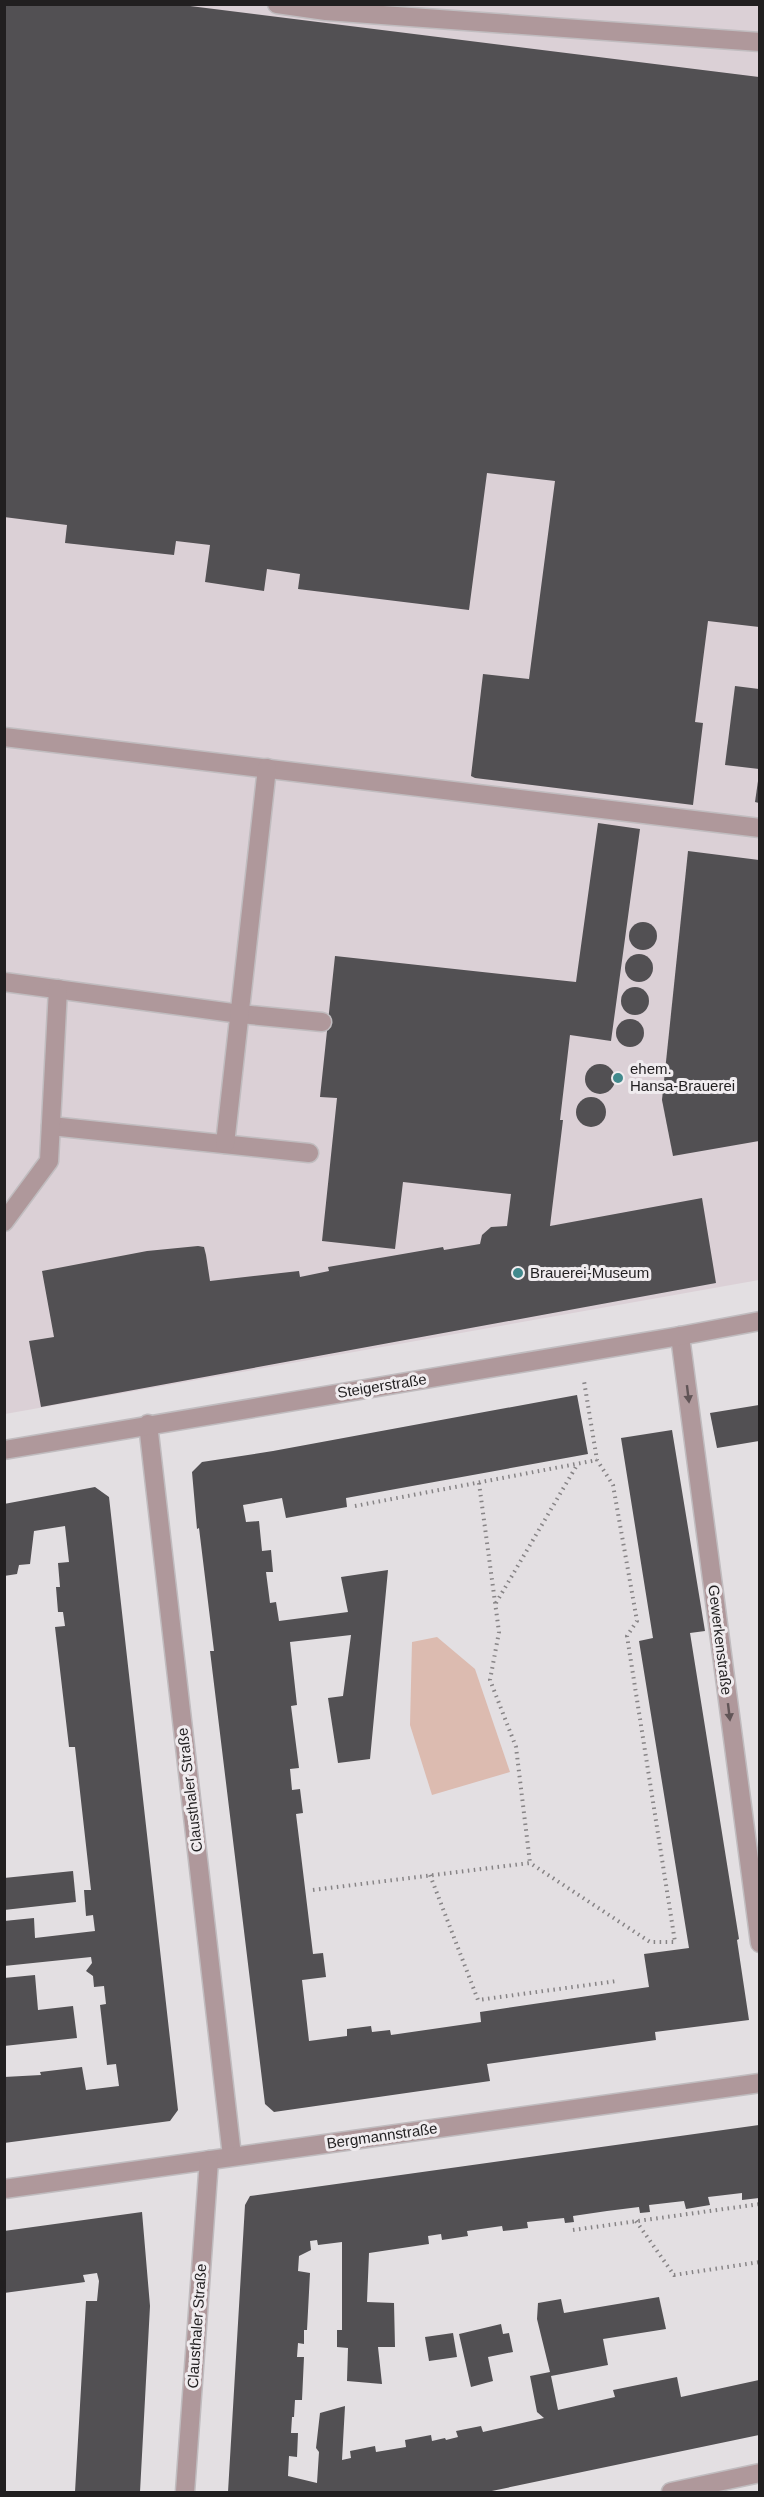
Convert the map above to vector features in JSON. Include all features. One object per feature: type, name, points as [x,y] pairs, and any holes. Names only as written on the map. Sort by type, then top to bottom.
[{"type":"street","points":[[277,4],[326,10],[759,42]]},
{"type":"street","points":[[4,737],[759,828]]},
{"type":"street","points":[[225,1144],[267,768]]},
{"type":"street","points":[[4,982],[240,1014],[322,1022]]},
{"type":"street","points":[[4,1222],[49,1161],[58,989]]},
{"type":"street","points":[[51,1126],[309,1153]]},
{"type":"street","name":"Steigerstraße","points":[[4,1450],[759,1321]]},
{"type":"street","name":"Gewerkenstraße","points":[[680,1336],[759,1943]]},
{"type":"street","name":"Clausthaler Straße","points":[[148,1424],[232,2156]]},
{"type":"street","name":"Bergmannstraße","points":[[4,2188],[759,2083]]},
{"type":"street","name":"Clausthaler Straße","points":[[186,2493],[209,2160]]},
{"type":"street","points":[[671,2493],[759,2473]]},
{"type":"path","points":[[313,1890],[530,1863],[650,1942],[675,1942],[627,1636],[637,1621],[613,1485],[597,1460],[584,1380]]},
{"type":"path","points":[[355,1506],[597,1460]]},
{"type":"path","points":[[496,1604],[578,1464]]},
{"type":"path","points":[[479,1483],[499,1632],[490,1680],[516,1747],[530,1863]]},
{"type":"path","points":[[429,1875],[478,2000],[617,1981]]},
{"type":"path","points":[[573,2230],[759,2204]]},
{"type":"path","points":[[636,2221],[674,2275],[759,2262]]},
{"type":"shaded area","points":[[5,5],[759,5],[759,1280],[5,1414]]},
{"type":"shaded area","points":[[437,1637],[475,1669],[510,1772],[432,1795],[410,1725],[412,1642]]},
{"type":"building","points":[[4,4],[174,4],[759,77],[759,627],[708,621],[695,722],[703,723],[693,805],[471,776],[483,674],[529,679],[555,481],[487,473],[469,610],[298,589],[300,574],[267,569],[264,591],[205,582],[210,545],[176,541],[174,555],[65,543],[67,525],[4,517]]},
{"type":"building","points":[[735,686],[759,689],[759,769],[725,765]]},
{"type":"building","points":[[759,781],[759,803],[755,802]]},
{"type":"building","points":[[598,823],[640,829],[611,1041],[570,1035],[560,1120],[563,1120],[550,1226],[702,1198],[716,1283],[41,1407],[29,1341],[54,1337],[42,1271],[147,1251],[198,1246],[204,1247],[210,1281],[299,1271],[300,1277],[329,1271],[328,1267],[443,1247],[444,1250],[480,1244],[482,1235],[491,1227],[507,1226],[511,1194],[403,1182],[395,1249],[322,1241],[337,1098],[320,1097],[335,956],[576,982]]},
{"type":"building","points":[[688,851],[759,860],[759,1141],[673,1156],[662,1100]]},
{"type":"building","points":[[643,922],[653,926],[657,936],[653,946],[643,950],[633,946],[629,936],[633,926]]},
{"type":"building","points":[[639,954],[649,958],[653,968],[649,978],[639,982],[629,978],[625,968],[629,958]]},
{"type":"building","points":[[635,987],[645,991],[649,1001],[645,1011],[635,1015],[625,1011],[621,1001],[625,991]]},
{"type":"building","points":[[630,1019],[640,1023],[644,1033],[640,1043],[630,1047],[620,1043],[616,1033],[620,1023]]},
{"type":"building","points":[[600,1064],[611,1068],[615,1079],[611,1090],[600,1094],[589,1090],[585,1079],[589,1068]]},
{"type":"building","points":[[591,1097],[601,1102],[606,1112],[601,1122],[591,1127],[581,1122],[576,1112],[581,1102]]},
{"type":"building","points":[[577,1395],[588,1454],[346,1498],[347,1507],[286,1518],[282,1498],[243,1505],[246,1522],[259,1521],[262,1551],[271,1550],[273,1572],[266,1572],[270,1603],[276,1602],[279,1621],[348,1612],[341,1577],[388,1570],[370,1759],[338,1763],[328,1698],[343,1696],[351,1635],[290,1642],[297,1705],[291,1706],[299,1768],[290,1769],[292,1790],[300,1789],[303,1813],[296,1814],[313,1954],[323,1953],[326,1977],[302,1980],[309,2041],[347,2036],[347,2029],[371,2026],[372,2032],[390,2030],[391,2035],[481,2022],[480,2012],[649,1987],[644,1954],[689,1948],[639,1641],[653,1638],[621,1438],[672,1430],[705,1631],[690,1633],[739,1939],[737,1940],[749,2020],[655,2032],[656,2040],[487,2064],[490,2081],[274,2112],[265,2104],[210,1651],[214,1651],[199,1528],[197,1529],[192,1472],[202,1462]]},
{"type":"building","points":[[759,1405],[759,1441],[717,1448],[710,1413]]},
{"type":"building","points":[[95,1487],[109,1497],[178,2110],[170,2121],[4,2143],[4,2077],[41,2075],[40,2072],[82,2067],[86,2090],[119,2086],[116,2064],[107,2065],[100,2005],[106,2004],[104,1986],[94,1987],[93,1976],[86,1971],[92,1963],[91,1957],[4,1966],[4,1921],[34,1918],[35,1938],[95,1931],[93,1915],[86,1916],[84,1890],[91,1890],[75,1747],[69,1747],[55,1627],[65,1626],[63,1612],[58,1612],[56,1587],[60,1587],[58,1563],[69,1562],[65,1526],[34,1531],[30,1564],[19,1565],[17,1574],[4,1576],[4,1504]]},
{"type":"building","points":[[73,1871],[76,1902],[4,1910],[4,1878]]},
{"type":"building","points":[[35,1975],[38,2010],[73,2006],[77,2038],[4,2046],[4,1978]]},
{"type":"building","points":[[759,2125],[759,2198],[742,2200],[742,2193],[708,2197],[710,2205],[686,2209],[684,2201],[649,2205],[650,2212],[640,2213],[639,2207],[573,2216],[574,2222],[565,2223],[564,2218],[527,2222],[528,2228],[503,2231],[502,2226],[467,2231],[468,2236],[442,2240],[441,2234],[428,2236],[429,2244],[369,2253],[367,2302],[394,2303],[395,2347],[378,2347],[382,2384],[347,2381],[348,2348],[337,2347],[337,2330],[342,2330],[342,2242],[318,2245],[317,2240],[310,2241],[311,2250],[299,2256],[298,2271],[310,2273],[307,2330],[304,2330],[304,2344],[298,2343],[297,2357],[304,2357],[302,2400],[295,2400],[294,2417],[292,2417],[291,2433],[298,2433],[297,2457],[289,2456],[288,2476],[317,2483],[319,2452],[316,2448],[320,2413],[345,2406],[342,2460],[351,2458],[350,2451],[375,2446],[376,2452],[406,2447],[405,2440],[431,2435],[432,2441],[445,2438],[446,2440],[458,2437],[456,2431],[481,2426],[483,2432],[544,2418],[537,2412],[530,2376],[550,2372],[537,2319],[538,2303],[561,2299],[564,2313],[659,2297],[666,2329],[603,2339],[608,2365],[551,2376],[558,2410],[615,2397],[613,2390],[677,2377],[681,2397],[759,2380],[759,2435],[487,2492],[228,2492],[245,2205],[250,2196]]},
{"type":"building","points":[[142,2212],[150,2306],[140,2492],[75,2492],[86,2301],[97,2301],[99,2281],[97,2273],[83,2275],[85,2282],[4,2293],[4,2231]]},
{"type":"building","points":[[501,2324],[503,2334],[509,2333],[513,2352],[488,2357],[493,2381],[471,2387],[459,2334]]},
{"type":"building","points":[[453,2333],[457,2357],[429,2361],[425,2337]]},
{"type":"place","name":"ehem. Hansa-Brauerei","points":[[618,1078]]},
{"type":"place","name":"Brauerei-Museum","points":[[518,1273]]}]
